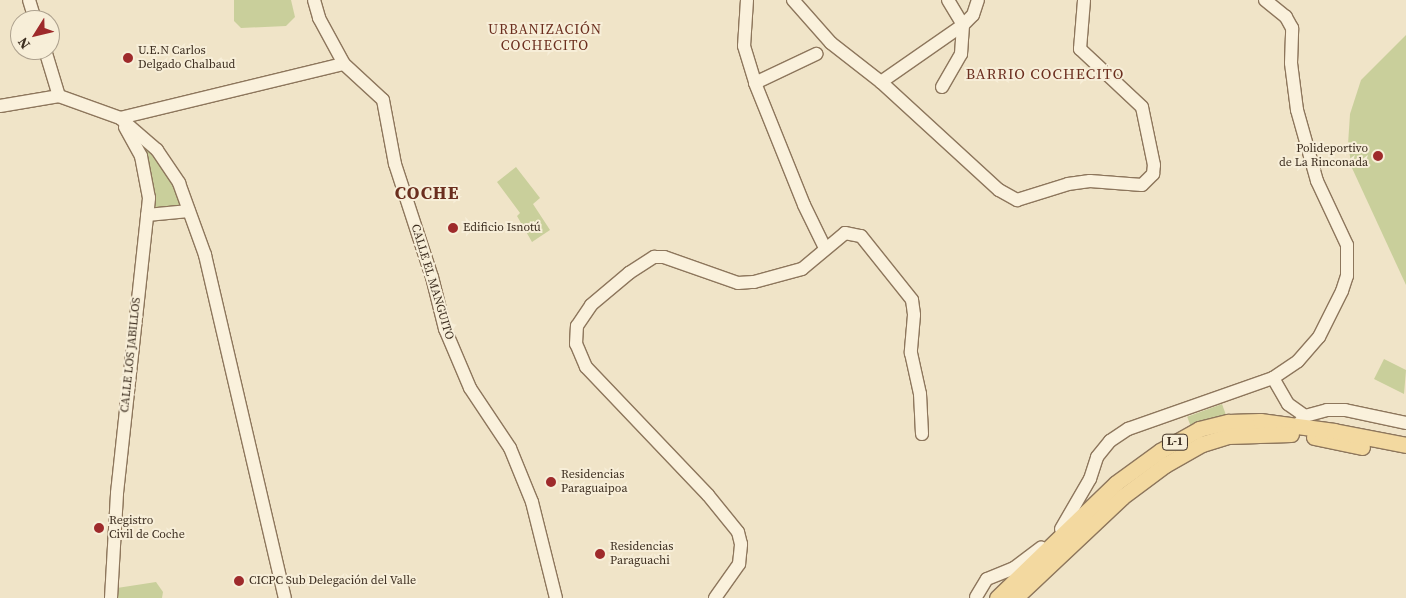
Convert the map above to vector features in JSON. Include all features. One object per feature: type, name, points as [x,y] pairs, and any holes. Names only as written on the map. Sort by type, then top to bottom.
[{"type":"main road","name":"L-1","points":[[997,598],[1017,572],[1116,483],[1184,437],[1205,427],[1228,422],[1301,421],[1406,445]]},
{"type":"main road","name":"L-1","points":[[1015,598],[1122,497],[1165,466],[1202,444],[1242,434],[1289,434],[1406,456]]},
{"type":"street","name":"CALLE EL MANGUITO","points":[[314,0],[319,18],[344,64],[382,100],[395,164],[432,277],[445,329],[470,388],[510,448],[532,502],[556,598]]},
{"type":"street","points":[[747,0],[744,46],[755,83],[804,205],[826,248]]},
{"type":"street","points":[[794,0],[831,43],[881,82],[1009,197],[1027,199],[1068,184],[1090,181],[1142,184],[1153,174],[1154,164],[1146,117],[1138,103],[1080,49],[1084,0]]},
{"type":"street","points":[[942,87],[961,54],[963,25],[948,0]]},
{"type":"street","points":[[881,82],[963,25],[973,15],[978,0]]},
{"type":"street","points":[[976,598],[987,579],[1017,572],[1064,526],[1090,479],[1097,457],[1110,442],[1128,429],[1273,378],[1298,361],[1319,337],[1342,291],[1348,261],[1347,245],[1317,181],[1297,110],[1291,63],[1292,28],[1286,17],[1265,0]]},
{"type":"street","points":[[755,83],[816,54]]},
{"type":"street","points":[[48,60],[60,96]]},
{"type":"street","points":[[120,118],[344,64]]},
{"type":"street","points":[[0,106],[60,96],[120,118],[156,150],[179,183],[205,255],[285,598]]},
{"type":"street","name":"CALLE LOS JABILLOS","points":[[111,598],[117,493],[149,198],[141,156],[120,118]]},
{"type":"street","points":[[147,215],[189,211]]},
{"type":"street","points":[[715,598],[739,564],[741,544],[738,532],[708,495],[586,367],[576,344],[577,326],[591,305],[636,268],[654,257],[664,257],[738,283],[754,282],[802,269],[845,233],[861,236],[908,291],[914,308],[911,352],[920,394],[922,434]]},
{"type":"street","points":[[1273,378],[1288,404],[1301,421],[1316,412],[1345,410],[1406,423]]},
{"type":"green space","points":[[234,0],[291,0],[295,17],[286,26],[241,28],[234,21]]},
{"type":"green space","name":"Polideportivo de La Rinconada","points":[[1406,35],[1406,285],[1352,168],[1348,145],[1350,114],[1361,80]]},
{"type":"green space","points":[[123,122],[155,151],[186,209],[149,214],[151,198]]},
{"type":"green space","points":[[516,167],[540,198],[533,204],[550,230],[532,242],[517,216],[520,213],[497,182]]},
{"type":"green space","points":[[1384,359],[1406,370],[1404,394],[1374,379]]},
{"type":"green space","points":[[1222,404],[1226,415],[1191,428],[1187,417]]},
{"type":"green space","points":[[156,582],[163,592],[162,598],[118,598],[117,588]]},
{"type":"place","name":"U.E.N Carlos Delgado Chalbaud","points":[[128,58]]},
{"type":"place","name":"Polideportivo de La Rinconada","points":[[1378,156]]},
{"type":"place","name":"Edificio Isnotú","points":[[453,228]]},
{"type":"place","name":"Residencias Paraguaipoa","points":[[551,482]]},
{"type":"place","name":"Registro Civil de Coche","points":[[99,528]]},
{"type":"place","name":"Residencias Paraguachi","points":[[600,554]]},
{"type":"place","name":"CICPC Sub Delegación del Valle","points":[[239,581]]},
{"type":"district","name":"URBANIZACIÓN COCHECITO","points":[[545,38]]},
{"type":"district","name":"BARRIO COCHECITO","points":[[1045,74]]},
{"type":"district","name":"COCHE","points":[[427,193]]}]
